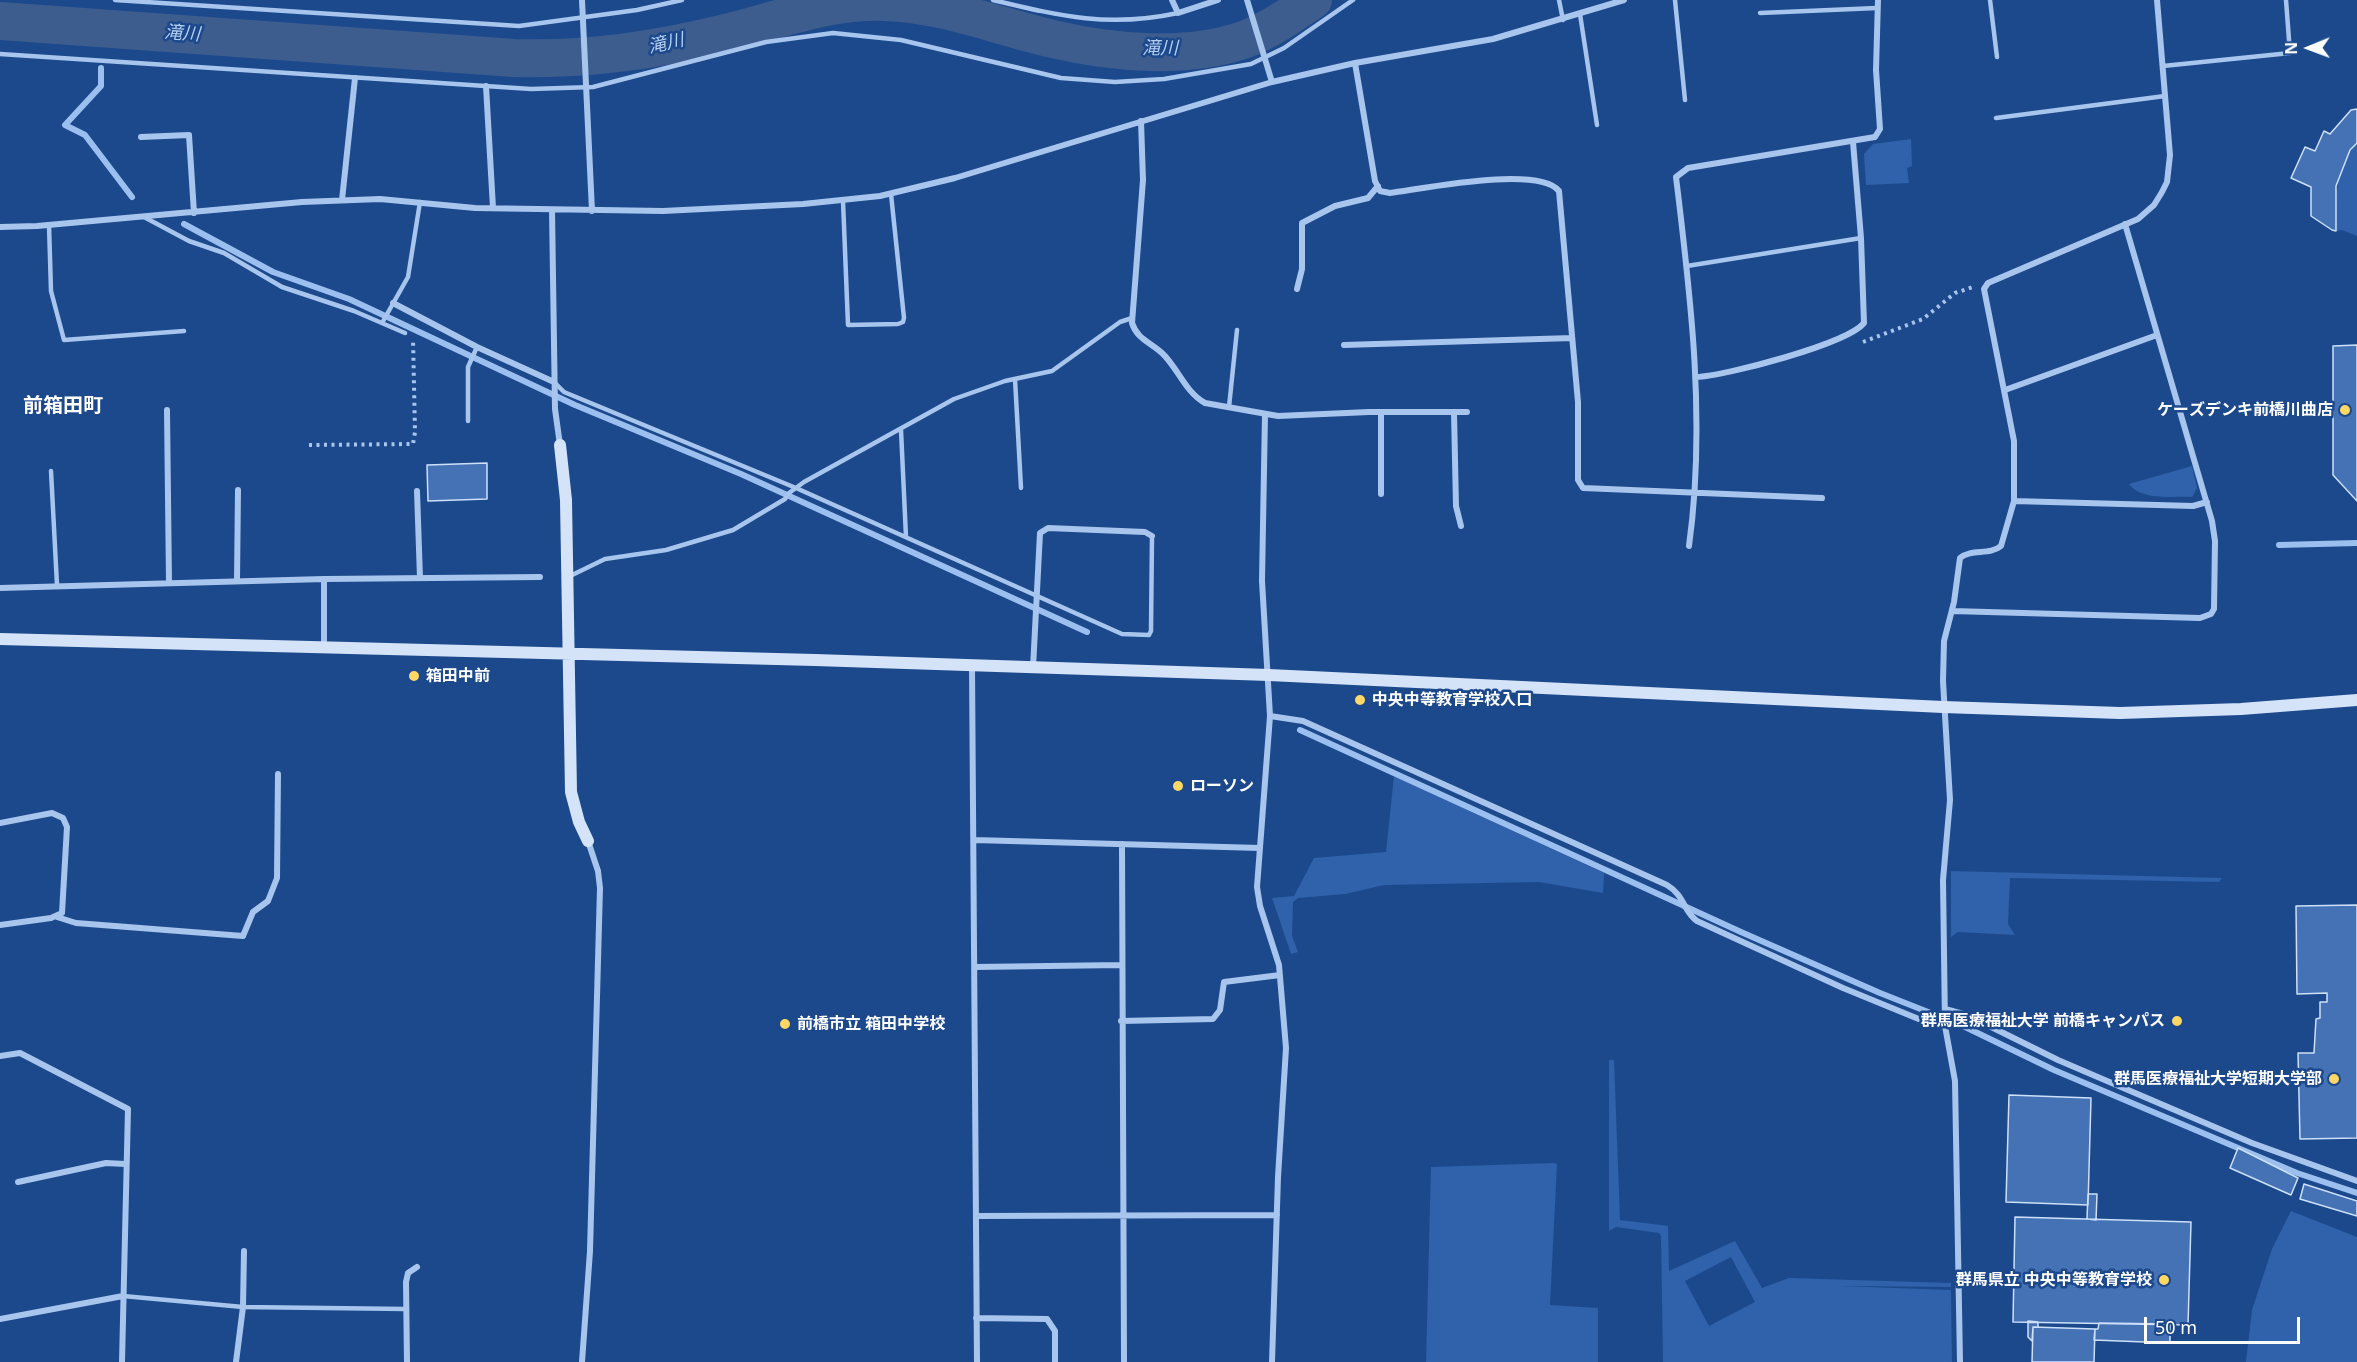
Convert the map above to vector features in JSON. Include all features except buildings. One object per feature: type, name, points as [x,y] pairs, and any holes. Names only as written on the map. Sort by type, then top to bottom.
[{"type":"street","points":[[582,0],[592,211]]},
{"type":"street","points":[[1172,0],[1178,13],[1218,0]]},
{"type":"street","points":[[1248,0],[1272,82]]},
{"type":"street","points":[[0,227],[49,225],[342,200],[380,199],[493,208],[592,211],[729,209],[843,201],[891,194],[955,178],[1272,82],[1355,63],[1456,47],[1563,20],[1624,0]]},
{"type":"street","points":[[1689,546],[1696,492],[1696,377],[1687,266],[1676,177],[1679,172],[1688,168],[1875,137],[1880,129],[1876,70],[1878,0]]},
{"type":"street","points":[[1960,1362],[1955,1081],[1945,1025],[1943,879],[1950,800],[1943,707],[1944,641],[1952,611],[1960,558],[1968,553],[1991,551],[2001,546],[2014,501],[2014,441],[1984,289],[1988,283],[2147,213],[2167,182],[2170,155],[2157,0]]},
{"type":"street","points":[[1355,63],[1380,190],[1390,193],[1477,180],[1536,181],[1555,187],[1561,196],[1578,402],[1580,485],[1587,489],[1822,498]]},
{"type":"street","points":[[342,200],[355,78]]},
{"type":"street","points":[[486,86],[493,208]]},
{"type":"street","points":[[1141,121],[1143,180],[1132,318],[1137,336],[1167,358],[1196,398],[1205,403],[1278,416],[1381,412],[1467,412]]},
{"type":"street","points":[[141,137],[189,135],[194,213]]},
{"type":"street","points":[[1696,377],[1741,370],[1859,329],[1865,318],[1861,238],[1852,142]]},
{"type":"street","points":[[1297,289],[1302,269],[1302,223],[1335,206],[1368,198],[1378,186]]},
{"type":"street","points":[[552,210],[554,382],[566,500],[571,792],[579,822],[598,871],[600,888],[590,1251],[582,1362]]},
{"type":"street","points":[[1952,611],[2206,617],[2214,609],[2215,541],[2207,502],[2125,224]]},
{"type":"street","points":[[393,303],[475,350],[554,382]]},
{"type":"street","points":[[2005,390],[2157,335]]},
{"type":"street","points":[[1344,345],[1572,338]]},
{"type":"street","points":[[167,410],[170,583]]},
{"type":"street","points":[[1381,412],[1381,494]]},
{"type":"street","points":[[1454,413],[1456,506],[1461,526]]},
{"type":"street","points":[[1265,414],[1262,581],[1270,716],[1257,896],[1277,954],[1286,1047],[1272,1362]]},
{"type":"street","points":[[237,581],[238,489]]},
{"type":"street","points":[[417,491],[420,578]]},
{"type":"street","points":[[2014,501],[2193,506],[2207,502]]},
{"type":"street","points":[[1033,668],[1039,540],[1043,530],[1145,532],[1152,536]]},
{"type":"street","points":[[0,588],[324,579],[540,577]]},
{"type":"street","points":[[324,579],[324,647]]},
{"type":"street","points":[[0,639],[568,653],[1269,675],[1943,707],[2140,712],[2231,709],[2357,700]]},
{"type":"street","points":[[972,666],[977,1362]]},
{"type":"street","points":[[1270,716],[1303,721],[1667,885],[1679,895],[1687,912],[1697,921],[1843,988],[1926,1022],[1945,1025]]},
{"type":"street","points":[[0,925],[57,917],[76,923],[243,936],[253,912],[268,901],[277,878],[278,774]]},
{"type":"street","points":[[0,823],[52,813],[66,821],[64,908],[57,917]]},
{"type":"street","points":[[974,840],[1260,848]]},
{"type":"street","points":[[1122,844],[1124,1362]]},
{"type":"street","points":[[975,967],[1121,965]]},
{"type":"street","points":[[1121,1021],[1213,1019],[1220,1010],[1224,982],[1280,975]]},
{"type":"street","points":[[1945,1011],[1967,1015],[2058,1060],[2253,1143],[2357,1181]]},
{"type":"street","points":[[0,1056],[20,1053],[128,1109],[122,1362]]},
{"type":"street","points":[[18,1182],[106,1163],[125,1164]]},
{"type":"street","points":[[976,1216],[1277,1215]]},
{"type":"street","points":[[236,1362],[243,1307],[244,1251]]},
{"type":"street","points":[[407,1362],[406,1282],[408,1273],[417,1267]]},
{"type":"street","points":[[0,1319],[123,1296]]},
{"type":"street","points":[[976,1318],[1047,1319],[1055,1331],[1055,1362]]},
{"type":"lane","points":[[115,0],[496,26],[519,26],[638,10],[682,0]]},
{"type":"lane","points":[[993,0],[1094,21],[1134,21],[1178,13]]},
{"type":"lane","points":[[0,54],[486,86],[514,90],[585,84],[755,45],[811,34],[833,33],[901,40],[1037,73],[1087,81],[1164,79],[1239,67],[1264,54],[1284,48],[1353,0]]},
{"type":"lane","points":[[1559,0],[1563,20]]},
{"type":"lane","points":[[1675,0],[1685,100]]},
{"type":"lane","points":[[1990,0],[1997,57]]},
{"type":"lane","points":[[2163,66],[2290,53],[2286,0]]},
{"type":"lane","points":[[1760,12],[1877,8]]},
{"type":"lane","points":[[1580,14],[1597,125]]},
{"type":"lane","points":[[1996,118],[2165,96]]},
{"type":"lane","points":[[843,201],[848,325],[898,324],[903,322],[904,318],[891,194]]},
{"type":"lane","points":[[383,321],[408,278],[420,202]]},
{"type":"lane","points":[[144,217],[189,241],[224,254],[282,287],[383,321],[405,333]]},
{"type":"lane","points":[[49,225],[51,291],[64,340],[184,331]]},
{"type":"lane","points":[[1687,266],[1861,238]]},
{"type":"lane","points":[[567,577],[605,559],[666,550],[733,530],[796,488],[954,399],[1015,379],[1052,371],[1120,322],[1132,318]]},
{"type":"lane","points":[[1229,407],[1237,330]]},
{"type":"lane","points":[[468,421],[470,360],[475,350]]},
{"type":"lane","points":[[1015,379],[1021,488]]},
{"type":"lane","points":[[554,382],[564,392],[796,488],[1113,632],[1149,635],[1152,536]]},
{"type":"lane","points":[[901,430],[906,537]]},
{"type":"lane","points":[[51,471],[57,585]]},
{"type":"lane","points":[[123,1296],[243,1307],[405,1309]]},
{"type":"path","points":[[309,445],[413,444],[414,344],[405,333]]},
{"type":"shaded area","points":[[1911,139],[1912,166],[1907,168],[1909,183],[1866,185],[1864,154],[1873,144]]},
{"type":"shaded area","points":[[2357,143],[2357,236],[2342,230],[2336,231],[2336,219],[2340,173],[2349,152]]},
{"type":"shaded area","points":[[2192,466],[2197,488],[2192,497],[2149,495],[2129,484]]},
{"type":"shaded area","points":[[1394,776],[1604,873],[1603,893],[1539,882],[1384,885],[1345,894],[1298,898],[1293,902],[1292,936],[1298,952],[1291,954],[1272,898],[1294,896],[1314,858],[1386,852]]},
{"type":"shaded area","points":[[1951,871],[2222,878],[2219,882],[2010,878],[2008,924],[2015,935],[1958,932],[1951,937]]},
{"type":"shaded area","points":[[1609,1060],[1614,1060],[1620,1220],[1668,1226],[1669,1271],[1735,1241],[1762,1288],[1789,1278],[1951,1283],[1951,1287],[1839,1286],[1951,1290],[1952,1362],[1663,1362],[1661,1236],[1659,1233],[1616,1227],[1609,1231]],"holes":[[[1731,1257],[1755,1302],[1709,1326],[1685,1281]]]},
{"type":"shaded area","points":[[1557,1164],[1550,1305],[1598,1308],[1598,1362],[1426,1362],[1431,1167]]},
{"type":"shaded area","points":[[2291,1211],[2357,1237],[2357,1362],[2246,1362],[2252,1310],[2272,1249]]},
{"type":"waterway","name":"滝川","points":[[0,21],[514,58],[542,58],[650,49],[730,32],[826,7],[885,2],[949,11],[1076,44],[1125,51],[1175,52],[1223,46],[1246,39],[1272,26],[1313,0]]},
{"type":"waterway","points":[[101,28],[101,44]]},
{"type":"waterway","points":[[101,68],[101,86],[65,125],[85,135],[132,197]]},
{"type":"waterway","points":[[184,224],[273,272],[349,299],[575,405],[741,474],[1087,632]]},
{"type":"waterway","points":[[2279,545],[2357,543]]},
{"type":"waterway","points":[[1300,730],[1741,932],[1880,993],[1961,1025],[2054,1070],[2297,1173],[2357,1193]]},
{"type":"place","name":"ケーズデンキ前橋川曲店","points":[[2345,410]]},
{"type":"place","name":"箱田中前","points":[[414,676]]},
{"type":"place","name":"中央中等教育学校入口","points":[[1360,700]]},
{"type":"place","name":"ローソン","points":[[1178,786]]},
{"type":"place","name":"群馬医療福祉大学 前橋キャンパス","points":[[2177,1021]]},
{"type":"place","name":"前橋市立 箱田中学校","points":[[785,1024]]},
{"type":"place","name":"群馬医療福祉大学短期大学部","points":[[2334,1079]]},
{"type":"place","name":"群馬県立 中央中等教育学校","points":[[2164,1280]]},
{"type":"district","name":"前箱田町","points":[[63,406]]}]
